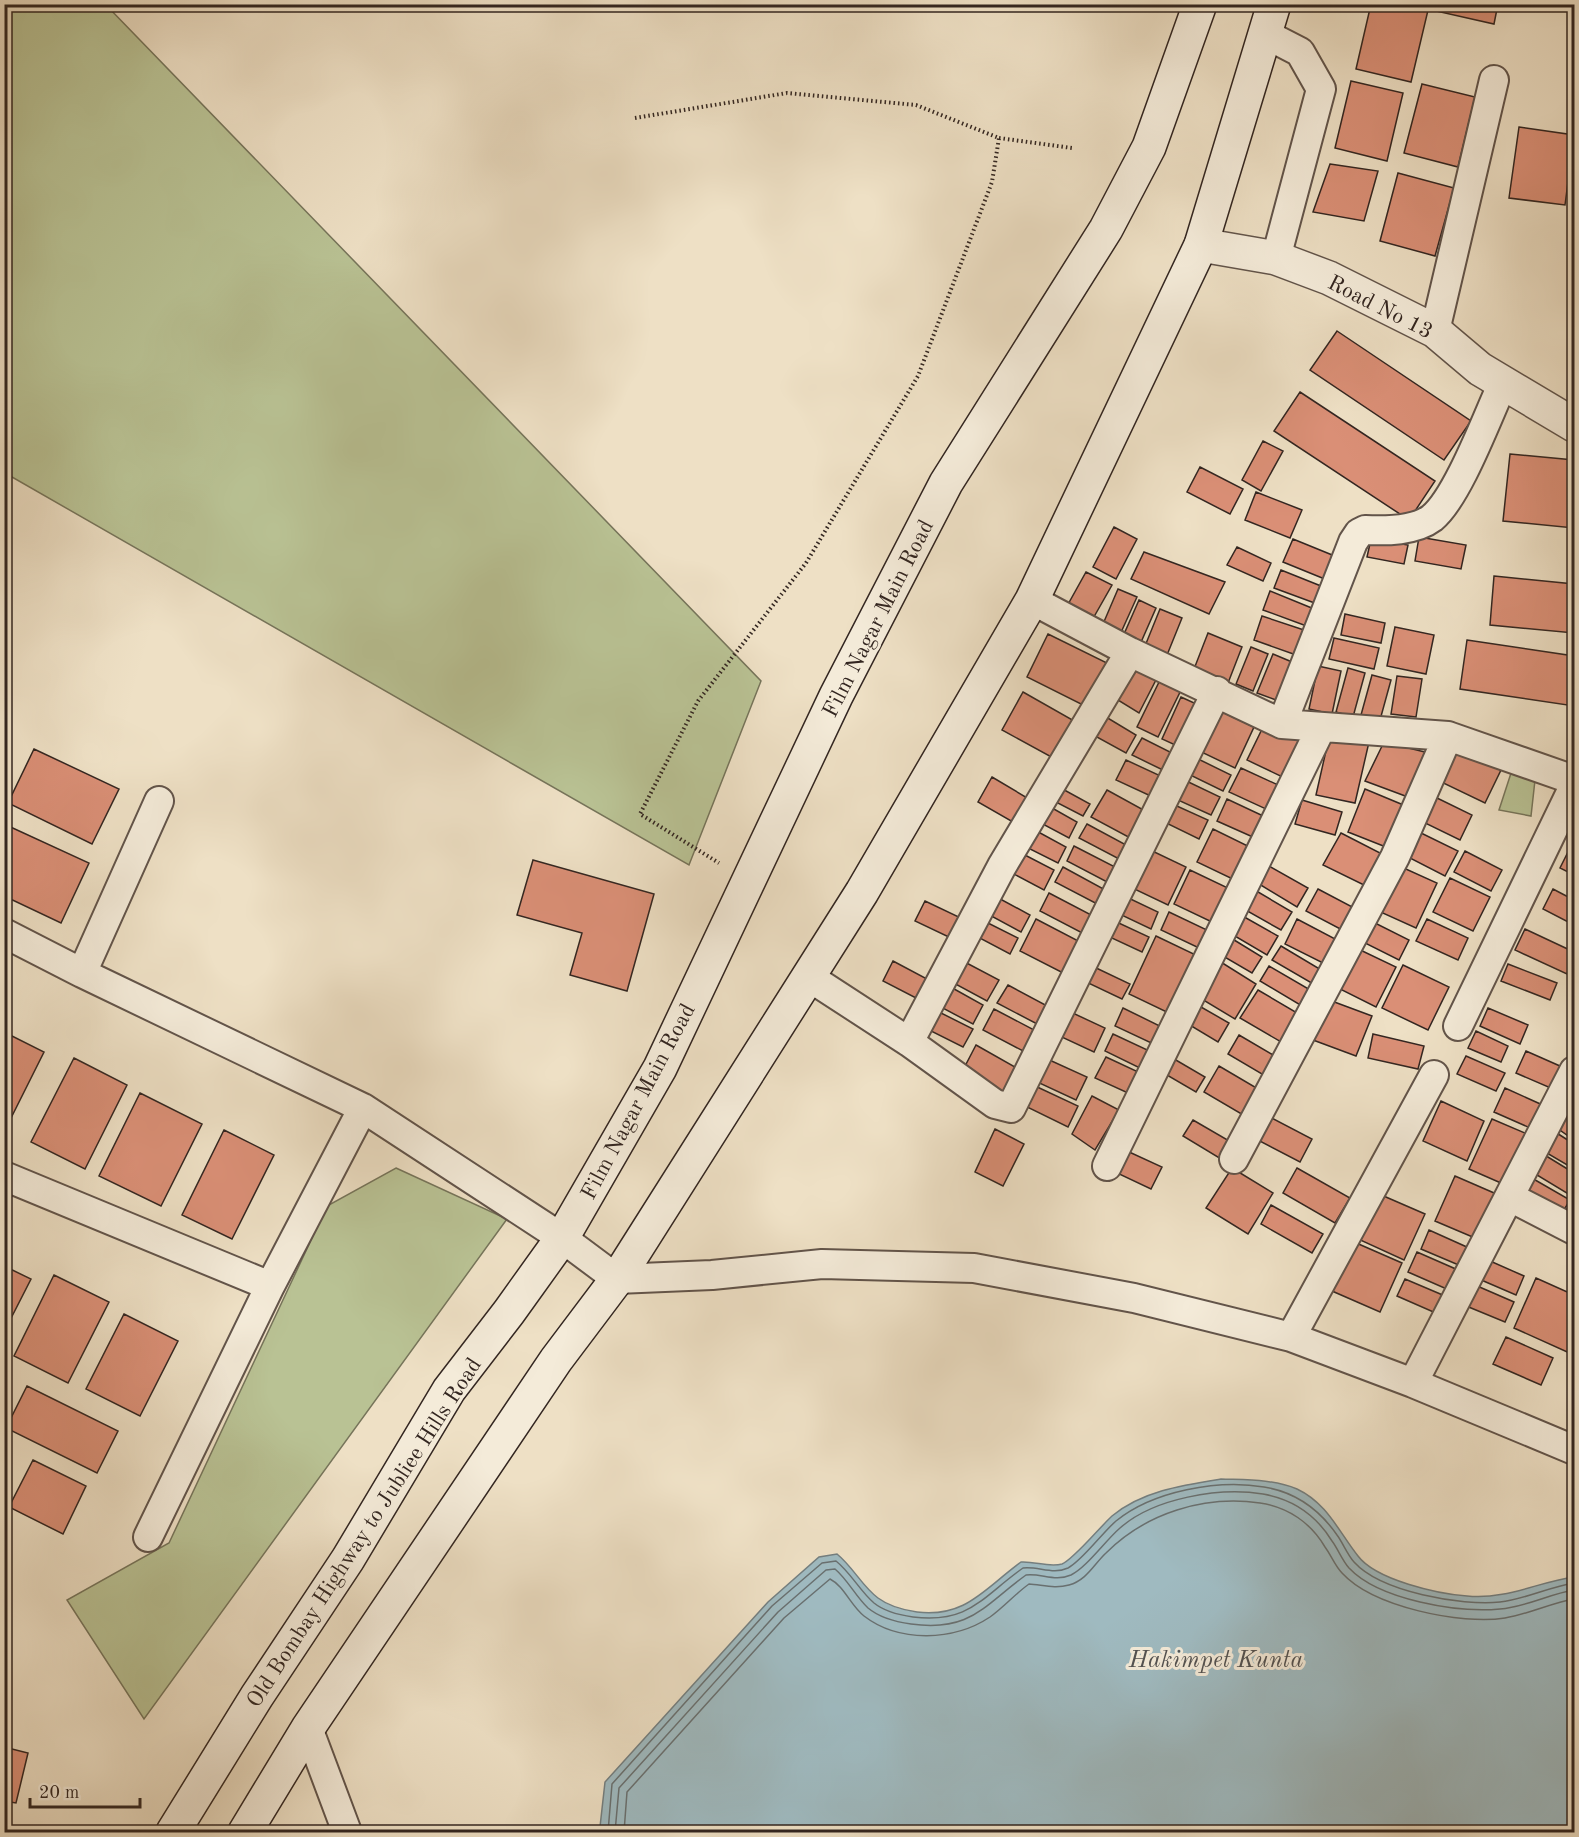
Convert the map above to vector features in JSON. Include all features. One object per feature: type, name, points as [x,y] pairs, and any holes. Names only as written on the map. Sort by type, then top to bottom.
[{"type":"main road","name":"Film Nagar Main Road","points":[[562,1238],[660,1068],[836,696],[946,483],[1106,229],[1149,147],[1200,4]]},
{"type":"main road","points":[[245,1833],[308,1728],[556,1360],[617,1278],[862,892],[1032,600],[1201,245],[1269,19]]},
{"type":"main road","name":"Road No 13","points":[[1201,245],[1276,258],[1329,278],[1436,331],[1480,369],[1575,425]]},
{"type":"main road","name":"Old Bombay Highway to Jubliee Hills Road","points":[[173,1833],[257,1696],[348,1559],[449,1390],[562,1238]]},
{"type":"street","points":[[1269,19],[1300,52],[1321,89],[1276,258]]},
{"type":"street","points":[[1436,331],[1494,80]]},
{"type":"street","points":[[1282,724],[1353,542],[1359,533],[1365,530],[1409,527],[1433,517],[1455,486],[1503,383]]},
{"type":"street","points":[[1032,600],[1130,652],[1217,691],[1282,724],[1448,736],[1575,780]]},
{"type":"street","points":[[909,1042],[1002,866],[1130,652]]},
{"type":"street","points":[[809,977],[909,1042],[995,1104],[1011,1108],[1217,691]]},
{"type":"street","points":[[1107,1166],[1321,728]]},
{"type":"street","points":[[1234,1159],[1395,857],[1448,736]]},
{"type":"street","points":[[1458,1026],[1575,786]]},
{"type":"street","points":[[82,973],[159,801]]},
{"type":"street","points":[[4,933],[363,1108],[562,1238],[617,1278],[712,1275],[822,1264],[974,1268],[1134,1298],[1291,1337],[1413,1383],[1575,1450]]},
{"type":"street","points":[[1413,1383],[1575,1071]]},
{"type":"street","points":[[1291,1337],[1434,1075]]},
{"type":"street","points":[[148,1536],[270,1286],[363,1108]]},
{"type":"street","points":[[4,1176],[270,1286]]},
{"type":"street","points":[[1510,1197],[1575,1230]]},
{"type":"street","points":[[308,1728],[347,1833]]},
{"type":"path","points":[[635,118],[787,93],[916,105],[999,138],[1072,148]]},
{"type":"path","points":[[748,880],[640,814],[698,701],[806,562],[918,376],[992,182],[999,138]]},
{"type":"green space","points":[[5,4],[106,5],[761,681],[689,865],[5,473]]},
{"type":"green space","points":[[1514,764],[1536,771],[1531,816],[1499,810]]},
{"type":"green space","points":[[396,1168],[507,1219],[144,1719],[67,1600],[169,1543],[327,1206]]},
{"type":"water","name":"Hakimpet Kunta","points":[[1221,1479],[1269,1482],[1297,1489],[1317,1502],[1367,1565],[1393,1579],[1425,1589],[1481,1597],[1509,1593],[1574,1577],[1574,1832],[602,1832],[600,1827],[605,1782],[768,1602],[819,1557],[837,1554],[872,1593],[892,1606],[917,1612],[934,1613],[962,1606],[974,1599],[1021,1562],[1062,1564],[1112,1516],[1136,1501],[1164,1490]]},
{"type":"building","points":[[1371,4],[1429,6],[1411,82],[1356,69]]},
{"type":"building","points":[[1437,4],[1498,4],[1494,24],[1436,11]]},
{"type":"building","points":[[1351,81],[1403,93],[1387,161],[1335,148]]},
{"type":"building","points":[[1422,84],[1475,97],[1458,167],[1404,153]]},
{"type":"building","points":[[1519,127],[1574,135],[1565,205],[1509,198]]},
{"type":"building","points":[[1330,164],[1378,171],[1364,221],[1313,212]]},
{"type":"building","points":[[1398,173],[1454,188],[1435,256],[1380,241]]},
{"type":"building","points":[[1337,331],[1471,421],[1444,460],[1310,370]]},
{"type":"building","points":[[1300,392],[1435,481],[1409,520],[1274,431]]},
{"type":"building","points":[[1263,441],[1283,451],[1261,491],[1242,480]]},
{"type":"building","points":[[1510,454],[1574,460],[1574,528],[1503,521]]},
{"type":"building","points":[[1200,467],[1243,489],[1230,514],[1187,492]]},
{"type":"building","points":[[1256,492],[1302,510],[1290,538],[1245,520]]},
{"type":"building","points":[[1114,527],[1137,539],[1116,579],[1093,567]]},
{"type":"building","points":[[1419,537],[1466,545],[1461,569],[1415,561]]},
{"type":"building","points":[[1293,539],[1342,559],[1332,582],[1283,562]]},
{"type":"building","points":[[1371,539],[1408,545],[1404,564],[1367,557]]},
{"type":"building","points":[[1237,547],[1271,563],[1263,581],[1227,565]]},
{"type":"building","points":[[1144,552],[1225,582],[1209,614],[1131,579]]},
{"type":"building","points":[[1281,570],[1326,588],[1320,605],[1274,588]]},
{"type":"building","points":[[1086,572],[1112,585],[1091,622],[1066,608]]},
{"type":"building","points":[[1494,576],[1574,584],[1574,633],[1490,625]]},
{"type":"building","points":[[1118,589],[1137,597],[1118,639],[1100,631]]},
{"type":"building","points":[[1270,591],[1319,611],[1312,628],[1263,610]]},
{"type":"building","points":[[1139,600],[1156,608],[1138,649],[1121,641]]},
{"type":"building","points":[[1160,609],[1182,618],[1167,655],[1145,646]]},
{"type":"building","points":[[1345,614],[1385,623],[1381,643],[1341,635]]},
{"type":"building","points":[[1262,616],[1307,631],[1299,656],[1254,640]]},
{"type":"building","points":[[1395,627],[1434,635],[1426,674],[1387,666]]},
{"type":"building","points":[[1208,633],[1242,647],[1228,683],[1194,669]]},
{"type":"building","points":[[1048,634],[1109,664],[1087,707],[1027,677]]},
{"type":"building","points":[[1334,638],[1379,648],[1374,669],[1329,659]]},
{"type":"building","points":[[1467,640],[1574,656],[1574,706],[1460,689]]},
{"type":"building","points":[[1251,647],[1268,654],[1253,691],[1236,684]]},
{"type":"building","points":[[1273,654],[1292,662],[1276,700],[1257,693]]},
{"type":"building","points":[[1134,660],[1160,672],[1139,713],[1113,697]]},
{"type":"building","points":[[1318,666],[1341,671],[1332,714],[1309,709]]},
{"type":"building","points":[[1348,668],[1365,673],[1353,717],[1336,712]]},
{"type":"building","points":[[1163,674],[1184,684],[1158,737],[1137,727]]},
{"type":"building","points":[[1372,675],[1391,680],[1380,720],[1361,715]]},
{"type":"building","points":[[1397,676],[1422,679],[1416,717],[1391,714]]},
{"type":"building","points":[[1023,692],[1076,722],[1055,759],[1002,730]]},
{"type":"building","points":[[1181,697],[1203,707],[1184,749],[1162,739]]},
{"type":"building","points":[[1214,708],[1254,727],[1235,768],[1195,749]]},
{"type":"building","points":[[1106,717],[1136,735],[1126,753],[1095,736]]},
{"type":"building","points":[[1265,723],[1309,744],[1291,781],[1247,760]]},
{"type":"building","points":[[1330,733],[1369,742],[1355,803],[1316,795]]},
{"type":"building","points":[[1142,738],[1178,756],[1169,773],[1132,755]]},
{"type":"building","points":[[1384,742],[1433,754],[1416,800],[1365,781]]},
{"type":"building","points":[[1454,746],[1501,770],[1485,803],[1437,780]]},
{"type":"building","points":[[34,749],[119,789],[92,844],[8,803]]},
{"type":"building","points":[[1192,756],[1231,775],[1223,791],[1184,772]]},
{"type":"building","points":[[1126,760],[1165,778],[1155,798],[1116,780]]},
{"type":"building","points":[[1241,768],[1289,790],[1277,814],[1229,792]]},
{"type":"building","points":[[992,777],[1034,802],[1020,826],[978,802]]},
{"type":"building","points":[[1178,777],[1220,797],[1211,815],[1169,796]]},
{"type":"building","points":[[1057,786],[1090,804],[1083,816],[1050,799]]},
{"type":"building","points":[[1365,789],[1413,809],[1396,851],[1348,832]]},
{"type":"building","points":[[1107,790],[1149,813],[1134,840],[1091,817]]},
{"type":"building","points":[[1435,797],[1472,815],[1460,840],[1423,822]]},
{"type":"building","points":[[1227,799],[1274,821],[1264,842],[1217,821]]},
{"type":"building","points":[[1302,800],[1342,812],[1335,835],[1295,824]]},
{"type":"building","points":[[1168,802],[1208,820],[1199,839],[1160,820]]},
{"type":"building","points":[[1045,804],[1077,822],[1069,838],[1037,821]]},
{"type":"building","points":[[4,824],[89,863],[61,923],[4,896]]},
{"type":"building","points":[[1087,824],[1128,846],[1121,860],[1079,838]]},
{"type":"building","points":[[1031,828],[1066,847],[1058,863],[1022,845]]},
{"type":"building","points":[[1213,829],[1256,850],[1241,883],[1197,862]]},
{"type":"building","points":[[1419,832],[1458,851],[1445,876],[1406,856]]},
{"type":"building","points":[[1341,833],[1384,855],[1366,886],[1323,865]]},
{"type":"building","points":[[1572,844],[1574,845],[1574,875],[1560,868]]},
{"type":"building","points":[[1074,846],[1117,868],[1109,883],[1067,861]]},
{"type":"building","points":[[1146,848],[1186,867],[1168,905],[1128,886]]},
{"type":"building","points":[[1465,851],[1502,870],[1491,891],[1454,872]]},
{"type":"building","points":[[1021,853],[1054,870],[1044,890],[1010,872]]},
{"type":"building","points":[[533,860],[654,894],[627,991],[570,975],[582,933],[517,915]]},
{"type":"building","points":[[1397,865],[1437,883],[1416,928],[1376,910]]},
{"type":"building","points":[[1269,866],[1308,888],[1297,907],[1259,884]]},
{"type":"building","points":[[1063,867],[1109,892],[1101,906],[1055,882]]},
{"type":"building","points":[[1190,870],[1230,889],[1214,923],[1174,904]]},
{"type":"building","points":[[1450,878],[1490,897],[1473,931],[1433,912]]},
{"type":"building","points":[[1253,889],[1292,912],[1281,930],[1242,908]]},
{"type":"building","points":[[1318,889],[1358,910],[1346,932],[1306,911]]},
{"type":"building","points":[[1553,889],[1574,900],[1574,925],[1543,909]]},
{"type":"building","points":[[1049,893],[1097,918],[1088,936],[1040,911]]},
{"type":"building","points":[[991,894],[1030,915],[1021,932],[982,911]]},
{"type":"building","points":[[1120,894],[1158,912],[1151,929],[1113,911]]},
{"type":"building","points":[[925,901],[963,919],[953,939],[915,921]]},
{"type":"building","points":[[1169,912],[1207,930],[1199,948],[1161,930]]},
{"type":"building","points":[[1239,914],[1278,936],[1267,955],[1228,932]]},
{"type":"building","points":[[1108,918],[1149,937],[1142,952],[1101,933]]},
{"type":"building","points":[[1036,919],[1086,945],[1069,976],[1020,951]]},
{"type":"building","points":[[1297,919],[1339,941],[1327,965],[1285,944]]},
{"type":"building","points":[[1367,919],[1409,940],[1399,960],[1357,939]]},
{"type":"building","points":[[1427,919],[1468,938],[1458,960],[1416,941]]},
{"type":"building","points":[[982,920],[1018,938],[1010,954],[974,935]]},
{"type":"building","points":[[1525,929],[1574,952],[1567,974],[1515,950]]},
{"type":"building","points":[[1226,935],[1262,957],[1252,973],[1216,952]]},
{"type":"building","points":[[1156,936],[1200,957],[1173,1015],[1129,994]]},
{"type":"building","points":[[1281,946],[1323,971],[1315,985],[1272,960]]},
{"type":"building","points":[[1354,947],[1396,967],[1376,1007],[1334,986]]},
{"type":"building","points":[[959,959],[999,980],[987,1001],[948,980]]},
{"type":"building","points":[[1216,959],[1256,984],[1235,1019],[1195,995]]},
{"type":"building","points":[[893,961],[927,979],[916,998],[883,981]]},
{"type":"building","points":[[1508,964],[1557,983],[1550,1000],[1501,981]]},
{"type":"building","points":[[1403,965],[1449,987],[1428,1030],[1382,1008]]},
{"type":"building","points":[[1092,966],[1130,984],[1122,999],[1084,981]]},
{"type":"building","points":[[1269,966],[1312,991],[1302,1006],[1260,981]]},
{"type":"building","points":[[947,985],[983,1005],[973,1024],[937,1005]]},
{"type":"building","points":[[1008,985],[1051,1008],[1041,1026],[997,1003]]},
{"type":"building","points":[[1258,990],[1304,1017],[1288,1046],[1240,1018]]},
{"type":"building","points":[[1329,1000],[1372,1016],[1356,1056],[1313,1040]]},
{"type":"building","points":[[1194,1003],[1229,1023],[1218,1042],[1183,1021]]},
{"type":"building","points":[[1123,1008],[1170,1031],[1162,1048],[1115,1026]]},
{"type":"building","points":[[1488,1008],[1528,1025],[1520,1044],[1480,1026]]},
{"type":"building","points":[[933,1009],[973,1029],[963,1047],[923,1027]]},
{"type":"building","points":[[994,1009],[1038,1032],[1027,1053],[983,1030]]},
{"type":"building","points":[[1064,1009],[1105,1028],[1094,1052],[1053,1033]]},
{"type":"building","points":[[1476,1031],[1508,1046],[1501,1062],[1468,1048]]},
{"type":"building","points":[[4,1032],[44,1052],[6,1128],[4,1127]]},
{"type":"building","points":[[1113,1034],[1156,1054],[1148,1072],[1105,1051]]},
{"type":"building","points":[[1373,1034],[1424,1046],[1418,1069],[1368,1058]]},
{"type":"building","points":[[1239,1035],[1285,1062],[1274,1081],[1228,1054]]},
{"type":"building","points":[[976,1045],[1015,1067],[1003,1094],[962,1072]]},
{"type":"building","points":[[1526,1051],[1569,1070],[1560,1092],[1516,1073]]},
{"type":"building","points":[[1169,1056],[1205,1077],[1196,1092],[1160,1071]]},
{"type":"building","points":[[1466,1056],[1505,1073],[1496,1091],[1457,1074]]},
{"type":"building","points":[[1106,1057],[1149,1077],[1139,1098],[1095,1078]]},
{"type":"building","points":[[74,1058],[127,1085],[85,1169],[31,1142]]},
{"type":"building","points":[[1045,1058],[1087,1077],[1076,1100],[1035,1081]]},
{"type":"building","points":[[1219,1066],[1265,1093],[1250,1119],[1204,1092]]},
{"type":"building","points":[[1033,1085],[1078,1106],[1068,1127],[1023,1105]]},
{"type":"building","points":[[1505,1088],[1547,1107],[1537,1131],[1494,1112]]},
{"type":"building","points":[[140,1093],[202,1124],[161,1206],[99,1176]]},
{"type":"building","points":[[1092,1096],[1119,1110],[1095,1150],[1072,1134]]},
{"type":"building","points":[[1441,1101],[1484,1121],[1467,1161],[1423,1141]]},
{"type":"building","points":[[1568,1110],[1574,1114],[1574,1140],[1557,1128]]},
{"type":"building","points":[[1264,1114],[1312,1139],[1300,1162],[1252,1137]]},
{"type":"building","points":[[1492,1119],[1532,1136],[1510,1187],[1469,1169]]},
{"type":"building","points":[[1193,1120],[1231,1142],[1221,1159],[1183,1136]]},
{"type":"building","points":[[995,1129],[1024,1144],[1003,1186],[975,1172]]},
{"type":"building","points":[[224,1130],[274,1155],[232,1239],[182,1215]]},
{"type":"building","points":[[1552,1130],[1574,1144],[1574,1169],[1540,1149]]},
{"type":"building","points":[[1127,1151],[1162,1167],[1151,1189],[1117,1173]]},
{"type":"building","points":[[1543,1154],[1574,1173],[1574,1187],[1570,1195],[1532,1172]]},
{"type":"building","points":[[1232,1168],[1273,1193],[1248,1234],[1206,1208]]},
{"type":"building","points":[[1297,1168],[1350,1198],[1335,1223],[1283,1193]]},
{"type":"building","points":[[1455,1176],[1501,1196],[1482,1241],[1435,1221]]},
{"type":"building","points":[[1530,1177],[1570,1200],[1558,1220],[1518,1196]]},
{"type":"building","points":[[1379,1194],[1425,1214],[1404,1260],[1358,1239]]},
{"type":"building","points":[[1271,1205],[1323,1234],[1312,1253],[1261,1224]]},
{"type":"building","points":[[1429,1230],[1469,1248],[1461,1266],[1421,1249]]},
{"type":"building","points":[[1354,1242],[1402,1263],[1380,1312],[1332,1291]]},
{"type":"building","points":[[1417,1252],[1458,1270],[1449,1290],[1408,1272]]},
{"type":"building","points":[[1481,1257],[1524,1276],[1516,1295],[1472,1276]]},
{"type":"building","points":[[4,1266],[31,1279],[4,1332]]},
{"type":"building","points":[[54,1275],[109,1302],[68,1383],[14,1356]]},
{"type":"building","points":[[1536,1278],[1574,1295],[1574,1355],[1514,1328]]},
{"type":"building","points":[[1405,1279],[1445,1296],[1438,1314],[1397,1296]]},
{"type":"building","points":[[1468,1282],[1514,1302],[1505,1322],[1459,1303]]},
{"type":"building","points":[[124,1314],[178,1341],[140,1416],[86,1389]]},
{"type":"building","points":[[1506,1337],[1553,1358],[1541,1385],[1493,1364]]},
{"type":"building","points":[[27,1386],[118,1431],[97,1473],[6,1428]]},
{"type":"building","points":[[33,1460],[86,1486],[63,1534],[9,1507]]},
{"type":"building","points":[[4,1747],[28,1753],[16,1803],[4,1801]]}]
